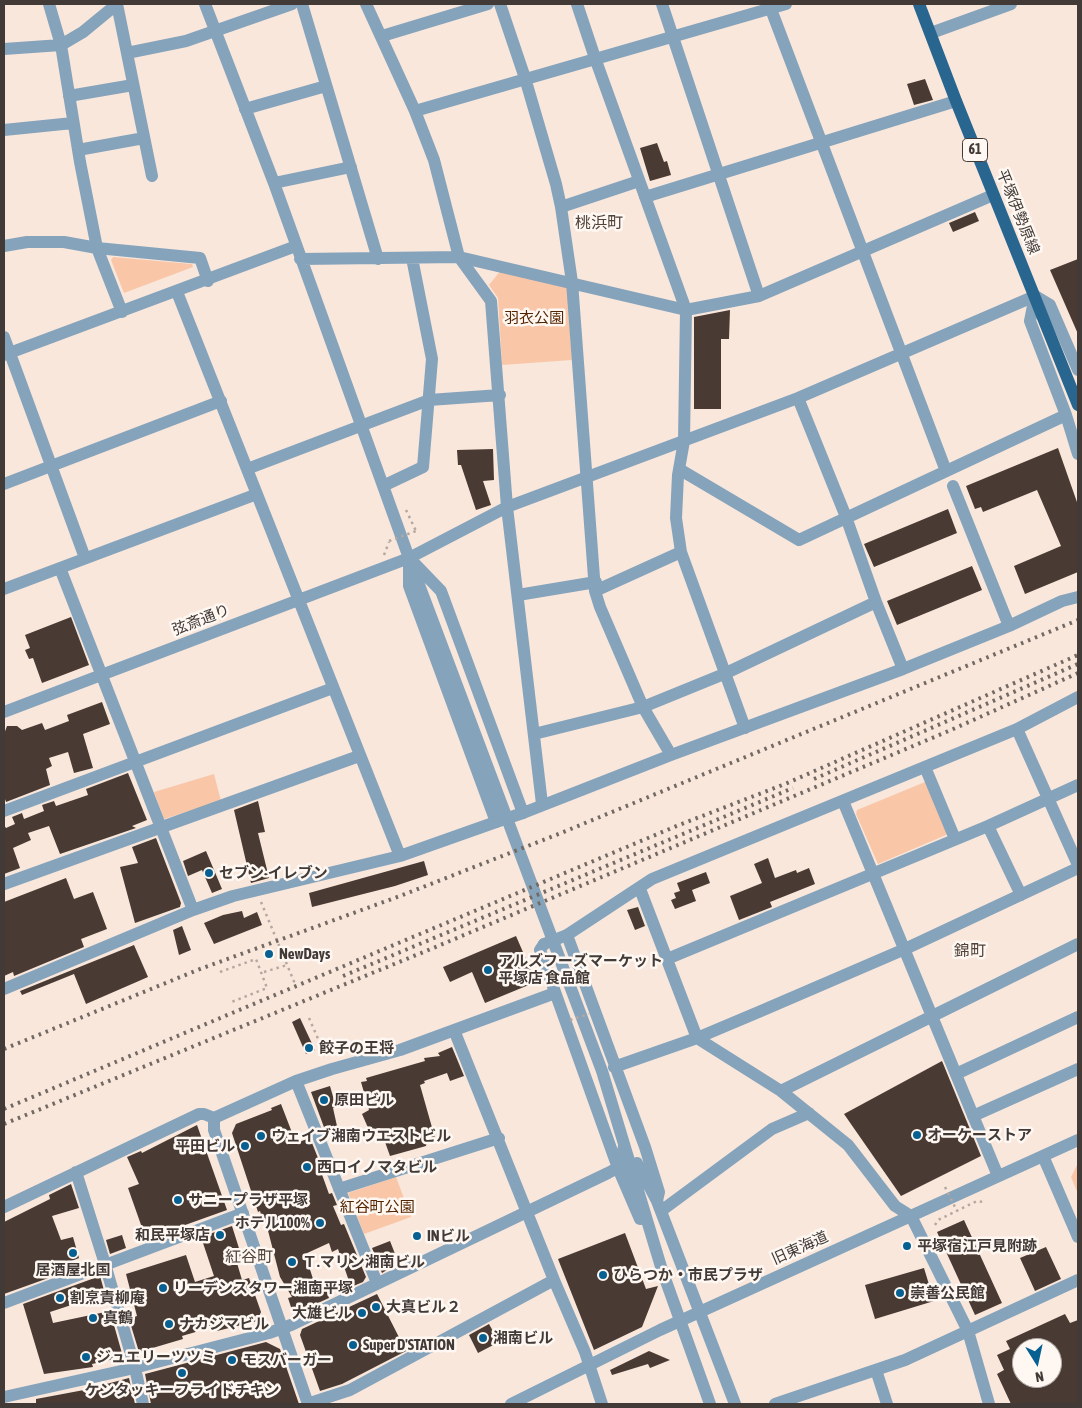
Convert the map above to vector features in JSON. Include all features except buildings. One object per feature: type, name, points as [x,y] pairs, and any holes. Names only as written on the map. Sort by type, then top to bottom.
[{"type":"main road","name":"平塚伊勢原線","points":[[919,4],[993,195],[1078,405]]},
{"type":"street","points":[[49,4],[61,45],[73,124],[97,248],[122,312]]},
{"type":"street","points":[[4,49],[61,45],[83,32],[117,4],[152,176]]},
{"type":"street","points":[[205,4],[274,183],[409,558],[592,1043],[625,1142],[662,1270]]},
{"type":"street","points":[[127,53],[186,41],[292,4]]},
{"type":"street","points":[[302,4],[378,259]]},
{"type":"street","points":[[366,4],[415,111],[434,160],[459,258],[491,301],[500,395],[507,507],[542,804]]},
{"type":"street","points":[[382,36],[488,4]]},
{"type":"street","points":[[500,4],[525,78],[561,206],[572,282],[596,586],[600,607],[644,707],[671,755]]},
{"type":"street","points":[[577,4],[686,310],[684,441],[679,469],[676,518],[680,552],[745,728]]},
{"type":"street","points":[[662,4],[759,296]]},
{"type":"street","points":[[415,111],[770,6],[786,4]]},
{"type":"street","points":[[931,33],[997,6],[1011,4]]},
{"type":"street","points":[[770,6],[946,471]]},
{"type":"street","points":[[69,96],[133,86]]},
{"type":"street","points":[[245,109],[326,86]]},
{"type":"street","points":[[645,197],[956,101]]},
{"type":"street","points":[[4,130],[73,124]]},
{"type":"street","points":[[79,156],[144,138]]},
{"type":"street","points":[[274,183],[351,167]]},
{"type":"street","points":[[561,206],[640,182]]},
{"type":"street","points":[[300,259],[459,258],[572,282],[686,310],[759,296],[993,195]]},
{"type":"street","points":[[4,246],[26,242],[64,242],[97,248],[200,258],[208,280]]},
{"type":"street","points":[[7,354],[178,292],[296,246]]},
{"type":"street","points":[[383,486],[423,467],[432,359],[412,258]]},
{"type":"street","points":[[178,292],[359,756],[400,856]]},
{"type":"street","points":[[1078,370],[1050,305],[1035,296],[1030,322],[1066,415],[1078,454]]},
{"type":"street","name":"弦斎通り","points":[[4,712],[409,558],[507,507],[798,398],[1035,296]]},
{"type":"street","points":[[4,337],[7,354],[85,558]]},
{"type":"street","points":[[247,469],[429,400],[500,395]]},
{"type":"street","points":[[798,398],[846,517],[876,602],[903,669]]},
{"type":"street","points":[[4,484],[221,401]]},
{"type":"street","points":[[679,469],[766,518],[794,538],[800,540],[1066,415]]},
{"type":"street","points":[[953,486],[1009,626]]},
{"type":"street","points":[[4,589],[257,494]]},
{"type":"street","points":[[518,595],[596,586],[680,552]]},
{"type":"street","points":[[409,558],[441,591],[523,812]]},
{"type":"street","points":[[409,558],[409,586],[496,822]]},
{"type":"street","points":[[60,568],[192,910]]},
{"type":"street","points":[[4,989],[192,910],[233,896],[400,856],[496,822],[903,669],[1009,626],[1062,601],[1078,596]]},
{"type":"street","points":[[534,734],[644,707],[724,674],[876,602]]},
{"type":"street","points":[[4,811],[333,688]]},
{"type":"street","points":[[710,1404],[662,1270],[618,1168],[540,950],[544,944],[567,935],[640,889],[652,879],[1017,729],[1078,697]]},
{"type":"street","points":[[614,1067],[697,1038],[904,949],[1021,896],[1078,867],[1017,729]]},
{"type":"street","points":[[4,884],[359,756]]},
{"type":"street","points":[[925,766],[955,839]]},
{"type":"street","points":[[666,959],[988,826],[1078,785]]},
{"type":"street","points":[[843,800],[998,1176]]},
{"type":"street","points":[[988,826],[1021,896]]},
{"type":"street","points":[[640,889],[697,1038],[781,1091],[848,1145],[895,1206],[910,1216],[968,1331],[989,1404]]},
{"type":"street","points":[[567,935],[659,1192],[659,1206]]},
{"type":"street","points":[[781,1091],[1078,944]]},
{"type":"street","points":[[4,1207],[199,1114],[214,1118],[296,1082],[332,1069],[400,1050],[555,993]]},
{"type":"street","points":[[956,1074],[1078,1017]]},
{"type":"street","points":[[454,1030],[590,1366],[602,1404]]},
{"type":"street","points":[[973,1116],[1078,1069]]},
{"type":"street","points":[[296,1082],[377,1283]]},
{"type":"street","points":[[659,1206],[772,1128],[809,1113]]},
{"type":"street","points":[[214,1118],[214,1130],[308,1404],[350,1390],[554,1280]]},
{"type":"street","points":[[339,1189],[499,1138]]},
{"type":"street","name":"旧東海道","points":[[511,1404],[700,1312],[1078,1140]]},
{"type":"street","points":[[4,1397],[135,1368],[282,1328],[618,1168],[622,1164],[625,1142]]},
{"type":"street","points":[[625,1142],[659,1206],[735,1404]]},
{"type":"street","points":[[1043,1156],[1075,1220],[1078,1237]]},
{"type":"street","points":[[76,1172],[105,1264],[135,1368],[143,1404]]},
{"type":"street","points":[[4,1303],[243,1213]]},
{"type":"street","points":[[775,1404],[905,1360],[1078,1280]]},
{"type":"street","points":[[876,1370],[887,1404]]},
{"type":"path","points":[[385,554],[390,544],[389,541],[416,531],[406,510]]},
{"type":"path","points":[[261,901],[295,984]]},
{"type":"path","points":[[220,972],[256,959],[267,988],[229,1003]]},
{"type":"path","points":[[264,972],[287,965]]},
{"type":"path","points":[[570,1020],[589,1014]]},
{"type":"path","points":[[309,1018],[326,1057]]},
{"type":"path","points":[[945,1187],[957,1211]]},
{"type":"path","points":[[935,1225],[938,1220],[977,1201],[983,1202]]},
{"type":"green space","points":[[113,257],[192,264],[193,267],[124,293],[111,260]]},
{"type":"green space","name":"羽衣公園","points":[[501,270],[567,286],[572,360],[502,365],[498,298],[489,285]]},
{"type":"green space","points":[[214,774],[221,801],[164,819],[154,792]]},
{"type":"green space","points":[[925,782],[948,832],[946,835],[878,864],[856,814],[857,810]]},
{"type":"green space","points":[[1078,1163],[1078,1194],[1071,1177]]},
{"type":"green space","name":"紅谷町公園","points":[[396,1177],[411,1217],[364,1234],[348,1193]]},
{"type":"railway","points":[[4,1049],[200,969],[400,896],[561,833],[1078,620]]},
{"type":"railway","points":[[4,1109],[679,825],[785,784],[1078,655]]},
{"type":"railway","points":[[814,779],[1078,664]]},
{"type":"railway","points":[[4,1124],[426,951],[951,730],[1078,673]]},
{"type":"railway","points":[[343,976],[793,788]]},
{"type":"place","name":"セブン-イレブン","points":[[209,873]]},
{"type":"place","name":"NewDays","points":[[269,954]]},
{"type":"place","name":"アルズフーズマーケット 平塚店 食品館","points":[[488,970]]},
{"type":"place","name":"餃子の王将","points":[[309,1048]]},
{"type":"place","name":"原田ビル","points":[[324,1100]]},
{"type":"place","name":"オーケーストア","points":[[917,1135]]},
{"type":"place","name":"ウェイブ湘南ウエストビル","points":[[261,1136]]},
{"type":"place","name":"平田ビル","points":[[245,1146]]},
{"type":"place","name":"西口イノマタビル","points":[[307,1167]]},
{"type":"place","name":"サニープラザ平塚","points":[[178,1200]]},
{"type":"place","name":"ホテル100%","points":[[320,1223]]},
{"type":"place","name":"和民平塚店","points":[[220,1235]]},
{"type":"place","name":"INビル","points":[[417,1236]]},
{"type":"place","name":"平塚宿江戸見附跡","points":[[907,1246]]},
{"type":"place","name":"居酒屋北国","points":[[73,1253]]},
{"type":"place","name":"Ｔ.マリン湘南ビル","points":[[292,1262]]},
{"type":"place","name":"ひらつか・市民プラザ","points":[[603,1275]]},
{"type":"place","name":"リーデンスタワー湘南平塚","points":[[163,1288]]},
{"type":"place","name":"崇善公民館","points":[[900,1293]]},
{"type":"place","name":"割烹責柳庵","points":[[60,1298]]},
{"type":"place","name":"大真ビル２","points":[[376,1307]]},
{"type":"place","name":"大雄ビル","points":[[362,1313]]},
{"type":"place","name":"真鶴","points":[[93,1318]]},
{"type":"place","name":"ナカジマビル","points":[[169,1324]]},
{"type":"place","name":"湘南ビル","points":[[483,1338]]},
{"type":"place","name":"Super D'STATION","points":[[353,1345]]},
{"type":"place","name":"ジュエリーツツミ","points":[[86,1357]]},
{"type":"place","name":"モスバーガー","points":[[232,1360]]},
{"type":"place","name":"ケンタッキーフライドチキン","points":[[182,1373]]},
{"type":"district","name":"桃浜町","points":[[599,223]]},
{"type":"district","name":"錦町","points":[[970,951]]},
{"type":"district","name":"紅谷町","points":[[249,1257]]}]
